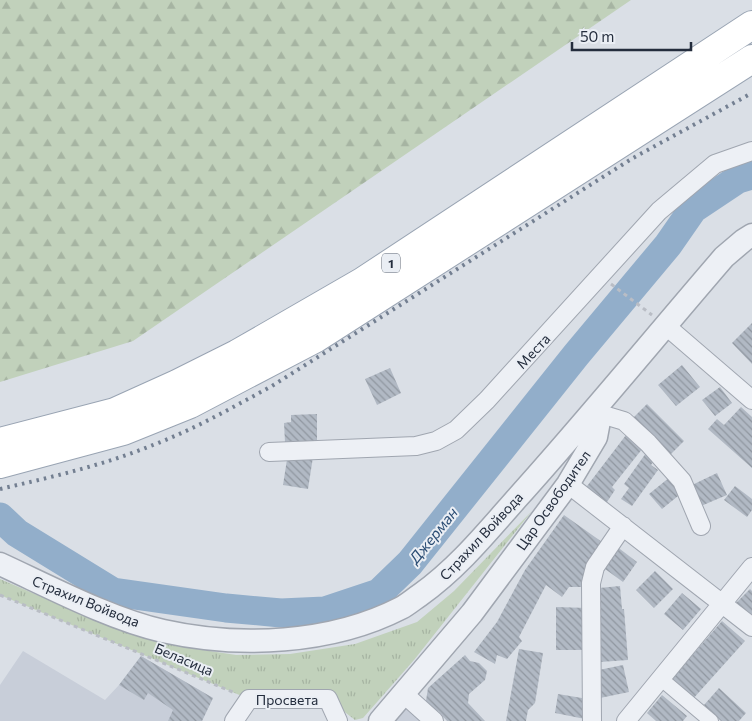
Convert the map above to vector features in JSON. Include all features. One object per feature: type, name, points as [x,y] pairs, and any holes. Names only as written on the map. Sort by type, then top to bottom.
[{"type":"main road","name":"1","points":[[2,456],[115,412],[237,354],[362,282],[752,25]]},
{"type":"main road","name":"1","points":[[2,456],[131,428],[190,404],[316,338],[752,59]]},
{"type":"street","name":"Места","points":[[269,452],[416,446],[436,441],[456,430],[487,400],[659,211],[716,164],[752,151]]},
{"type":"street","points":[[702,526],[682,481],[648,443],[624,421],[594,412],[658,319],[724,257],[752,235]]},
{"type":"street","points":[[658,319],[752,400]]},
{"type":"street","name":"Цар Освободител","points":[[380,721],[472,613],[568,484],[596,437],[598,421],[594,412]]},
{"type":"street","name":"Страхил Войвода","points":[[0,564],[111,614],[161,631],[214,640],[256,641],[300,638],[356,626],[402,608],[441,580],[469,552],[594,412]]},
{"type":"street","points":[[568,484],[752,627]]},
{"type":"street","points":[[592,721],[591,583],[595,567],[623,526]]},
{"type":"street","points":[[626,721],[752,567]]},
{"type":"street","points":[[660,678],[711,721]]},
{"type":"street","points":[[404,694],[434,721]]},
{"type":"street","name":"Просвета","points":[[234,721],[250,699],[328,699],[338,721]]},
{"type":"path","points":[[613,285],[658,319]]},
{"type":"path","name":"Беласица","points":[[0,595],[250,699]]},
{"type":"shaded area","points":[[23,651],[105,700],[141,656],[213,698],[202,721],[0,721],[0,685]]},
{"type":"shaded area","points":[[407,706],[423,721],[394,721]]},
{"type":"green space","points":[[0,0],[631,0],[133,341],[0,382]]},
{"type":"green space","points":[[532,511],[414,660],[363,718],[355,720],[328,699],[249,699],[0,595],[0,579],[107,625],[177,646],[236,655],[290,654],[355,644],[417,622],[454,591]]},
{"type":"building","points":[[752,323],[752,364],[732,343]]},
{"type":"building","points":[[682,365],[700,387],[676,406],[658,385]]},
{"type":"building","points":[[390,368],[401,393],[377,405],[365,379]]},
{"type":"building","points":[[720,387],[732,403],[715,416],[702,400]]},
{"type":"building","points":[[647,404],[684,441],[667,458],[630,421]]},
{"type":"building","points":[[741,407],[752,417],[752,468],[708,429],[717,419],[724,425]]},
{"type":"building","points":[[317,414],[317,441],[285,442],[284,423],[291,422],[291,415]]},
{"type":"building","points":[[626,435],[643,448],[612,487],[615,490],[605,505],[584,490]]},
{"type":"building","points":[[288,453],[313,457],[308,489],[283,485]]},
{"type":"building","points":[[646,453],[655,459],[651,465],[658,470],[632,506],[621,499],[629,488],[624,484]]},
{"type":"building","points":[[717,473],[727,495],[701,506],[692,485]]},
{"type":"building","points":[[670,477],[683,492],[662,509],[649,494]]},
{"type":"building","points":[[735,486],[752,499],[752,510],[747,517],[724,500]]},
{"type":"building","points":[[564,515],[602,542],[585,566],[586,587],[569,587],[562,597],[546,585],[519,637],[522,641],[507,659],[497,655],[495,664],[474,652],[497,622],[525,570]]},
{"type":"building","points":[[616,546],[637,562],[623,582],[601,566]]},
{"type":"building","points":[[655,571],[673,589],[654,608],[636,590]]},
{"type":"building","points":[[620,586],[622,609],[624,609],[628,660],[600,662],[597,611],[600,611],[599,588]]},
{"type":"building","points":[[750,589],[752,591],[752,619],[732,607]]},
{"type":"building","points":[[682,593],[701,609],[683,630],[664,614]]},
{"type":"building","points":[[556,607],[588,608],[588,650],[556,650]]},
{"type":"building","points":[[722,621],[745,641],[692,700],[670,681]]},
{"type":"building","points":[[519,649],[543,653],[535,703],[528,710],[526,721],[506,721]]},
{"type":"building","points":[[465,655],[470,661],[479,663],[487,671],[485,680],[469,694],[468,703],[485,721],[447,721],[438,711],[425,707],[428,688]]},
{"type":"building","points":[[141,656],[213,698],[202,721],[168,721],[173,710],[148,693],[144,700],[119,685]]},
{"type":"building","points":[[623,665],[629,692],[600,698],[594,671]]},
{"type":"building","points":[[719,688],[746,713],[739,721],[721,721],[704,705]]},
{"type":"building","points":[[558,694],[588,699],[585,719],[555,713]]},
{"type":"building","points":[[662,695],[687,716],[683,721],[656,721],[647,713]]},
{"type":"waterway","name":"Джерман","points":[[0,517],[17,533],[113,592],[226,608],[281,613],[325,611],[379,593],[410,563],[576,355],[668,245],[693,209],[738,179],[752,175]]},
{"type":"railway","points":[[0,489],[116,459],[169,439],[228,410],[272,386],[633,158],[752,93]]}]
